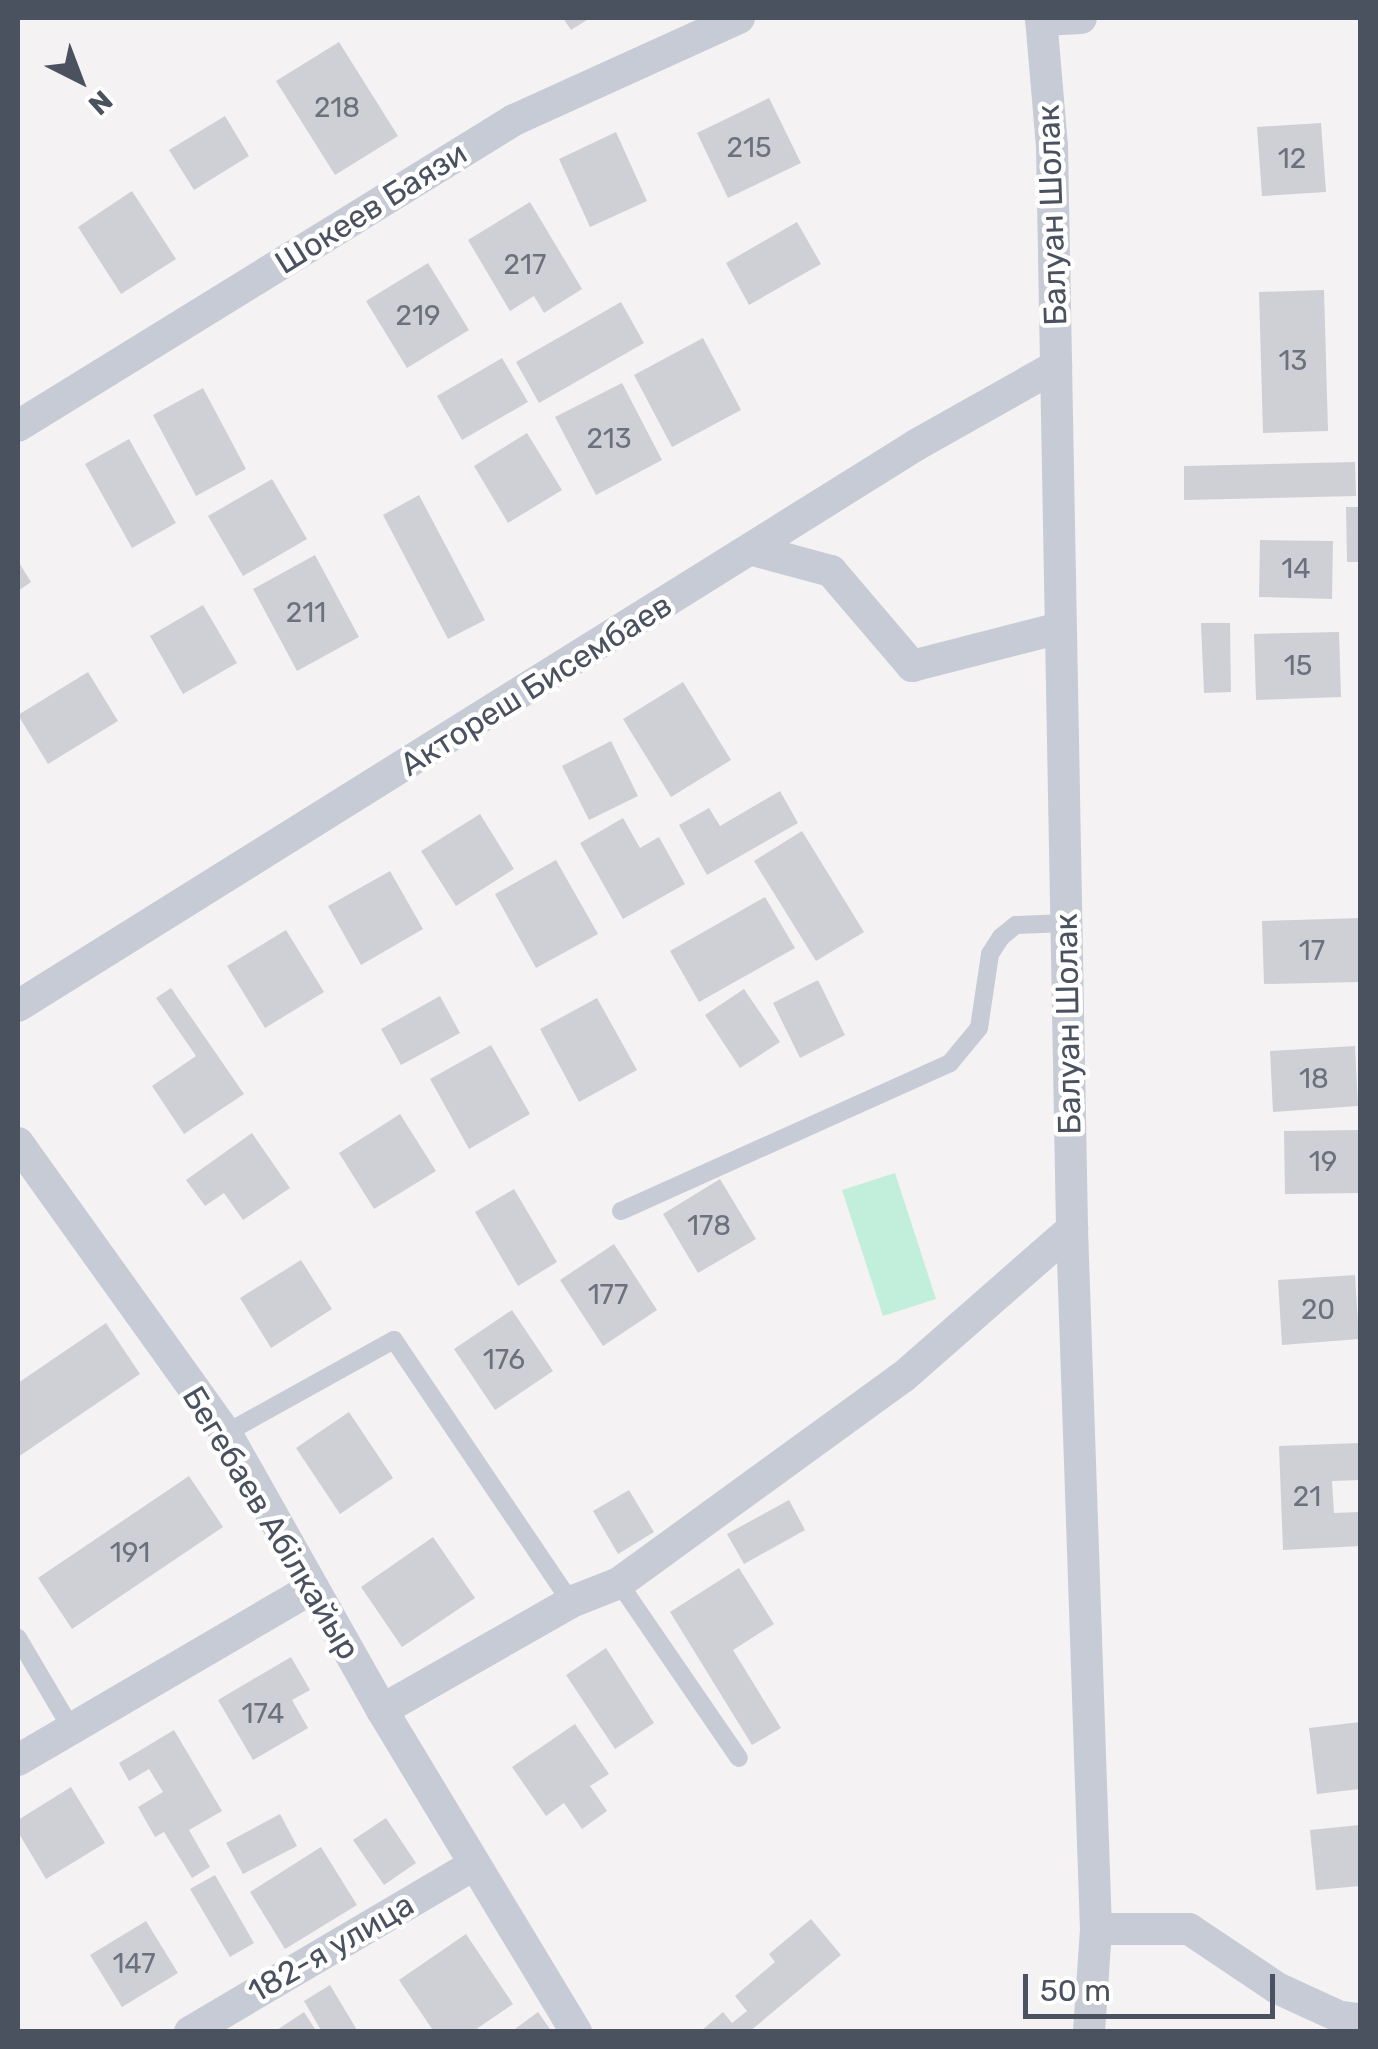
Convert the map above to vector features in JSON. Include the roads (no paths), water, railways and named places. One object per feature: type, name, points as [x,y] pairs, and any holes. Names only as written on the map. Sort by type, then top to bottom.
[{"type":"street","name":"Шокеев Баязи","points":[[18,426],[514,120],[739,18]]},
{"type":"street","points":[[1041,19],[1081,18]]},
{"type":"street","name":"Балуан Шолак","points":[[1041,19],[1052,146],[1072,1229],[1096,1929],[1089,2032]]},
{"type":"street","name":"Актореш Бисембаев","points":[[18,1006],[754,550],[916,445],[1056,366]]},
{"type":"street","points":[[754,550],[831,571],[912,666],[1060,628]]},
{"type":"street","name":"Бегебаев Абілкайыр","points":[[18,1144],[226,1433],[382,1710],[576,2032]]},
{"type":"street","points":[[382,1710],[571,1602],[618,1583],[902,1377],[1072,1229]]},
{"type":"street","points":[[18,1760],[312,1588]]},
{"type":"street","name":"182-я улица","points":[[190,2032],[473,1865]]},
{"type":"street","points":[[1096,1929],[1189,1929],[1277,1988],[1340,2017],[1360,2018]]},
{"type":"lane","points":[[620,1211],[950,1064],[979,1028],[990,954],[1002,937],[1016,925],[1067,923]]},
{"type":"lane","points":[[226,1433],[394,1340],[571,1602]]},
{"type":"lane","points":[[618,1583],[738,1758]]},
{"type":"lane","points":[[18,1638],[71,1728]]}]
